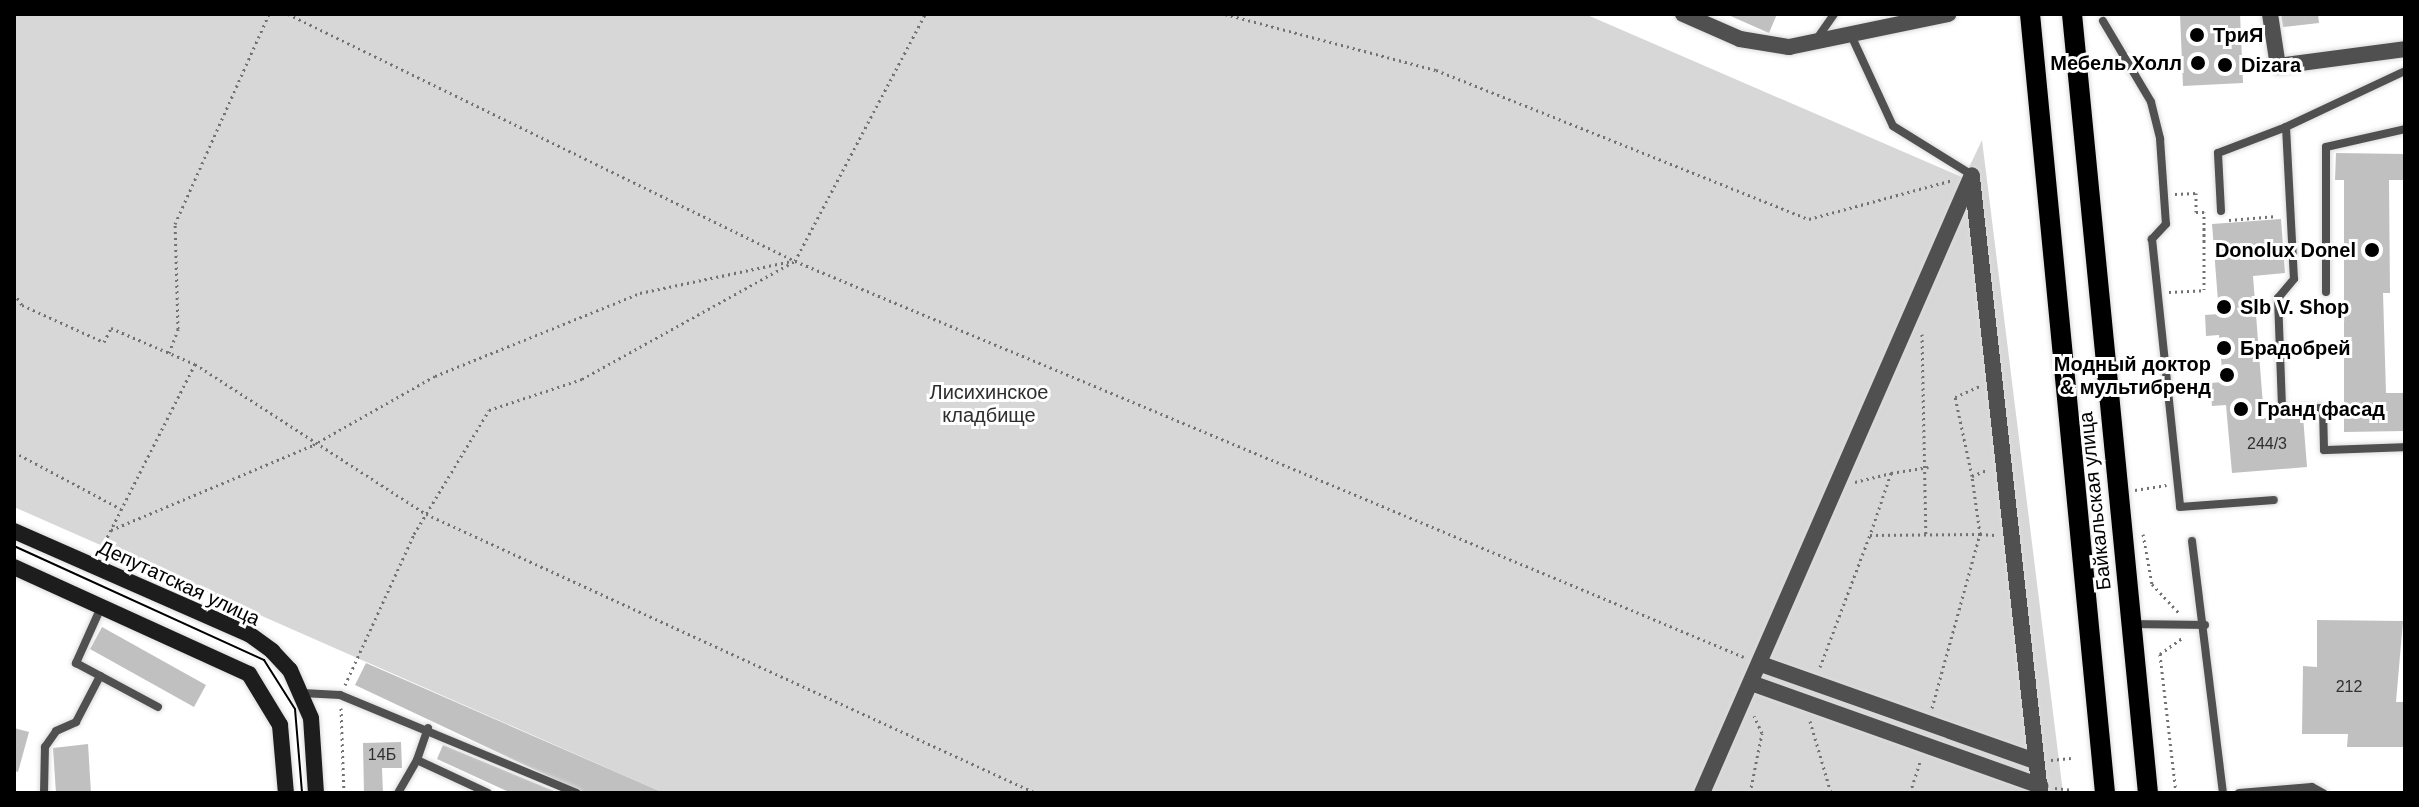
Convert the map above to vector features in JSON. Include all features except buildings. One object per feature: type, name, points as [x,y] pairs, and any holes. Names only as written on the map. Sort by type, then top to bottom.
[{"type":"main road","name":"Байкальская улица","points":[[2030,14],[2105,793]]},
{"type":"main road","name":"Байкальская улица","points":[[2072,14],[2148,793]]},
{"type":"main road","name":"Депутатская улица","points":[[14,531],[249,634],[290,670],[302,693],[312,728],[316,793]]},
{"type":"main road","points":[[14,567],[102,604],[249,674],[280,725],[286,793]]},
{"type":"street","points":[[1683,14],[1740,39],[1789,47],[1949,14]]},
{"type":"street","points":[[2270,14],[2278,66],[2405,49]]},
{"type":"street","points":[[1972,175],[2040,790]]},
{"type":"street","points":[[1702,793],[1747,701],[1972,175]]},
{"type":"street","points":[[1761,664],[2035,761]]},
{"type":"street","points":[[1754,684],[2040,790]]},
{"type":"lane","points":[[1814,43],[1834,14]]},
{"type":"lane","points":[[2103,21],[2151,102],[2166,224],[2152,239],[2180,507],[2274,500]]},
{"type":"lane","points":[[1850,33],[1893,126],[1972,175]]},
{"type":"lane","points":[[2221,211],[2218,153],[2286,127],[2405,71]]},
{"type":"lane","points":[[2286,127],[2294,279],[2278,298],[2282,409],[2323,408],[2324,450],[2405,447]]},
{"type":"lane","points":[[2326,292],[2326,147],[2405,129]]},
{"type":"lane","points":[[2192,541],[2205,625],[2223,793]]},
{"type":"lane","points":[[102,604],[76,663],[158,707]]},
{"type":"lane","points":[[2131,624],[2205,625]]},
{"type":"lane","points":[[44,793],[45,747],[56,731],[76,722],[100,676]]},
{"type":"lane","points":[[302,693],[340,695],[428,728],[577,793]]},
{"type":"lane","points":[[398,793],[417,760],[428,728]]},
{"type":"lane","points":[[417,760],[488,793]]},
{"type":"lane","points":[[2239,793],[2312,787],[2323,793]]},
{"type":"path","points":[[169,353],[178,329],[175,224],[269,14]]},
{"type":"path","points":[[288,14],[795,261],[1761,664]]},
{"type":"path","points":[[344,793],[340,695],[426,514],[489,410],[582,379],[795,261],[925,14]]},
{"type":"path","points":[[1225,14],[1436,70],[1809,219],[1972,175]]},
{"type":"path","points":[[2163,195],[2196,193],[2196,212],[2221,211]]},
{"type":"path","points":[[2157,293],[2204,290],[2204,212]]},
{"type":"path","points":[[2205,221],[2290,215]]},
{"type":"path","points":[[111,530],[313,445],[435,376],[640,293],[795,261]]},
{"type":"path","points":[[14,293],[22,305],[104,342],[111,328],[195,364],[313,445],[426,514],[1036,793]]},
{"type":"path","points":[[1922,326],[1929,467],[1926,534]]},
{"type":"path","points":[[101,549],[195,364]]},
{"type":"path","points":[[1928,723],[1980,534],[1972,476],[1955,397],[1994,380]]},
{"type":"path","points":[[14,452],[121,509]]},
{"type":"path","points":[[1972,476],[2003,464]]},
{"type":"path","points":[[1840,481],[1869,483],[1891,473],[1929,467]]},
{"type":"path","points":[[1814,683],[1891,473]]},
{"type":"path","points":[[2134,474],[2138,505]]},
{"type":"path","points":[[2135,490],[2177,483]]},
{"type":"path","points":[[2141,521],[2152,584],[2179,609],[2182,626],[2183,642],[2160,654],[2176,793]]},
{"type":"path","points":[[1870,535],[2011,536]]},
{"type":"path","points":[[1747,701],[1762,733],[1750,793]]},
{"type":"path","points":[[1811,705],[1808,731],[1831,793]]},
{"type":"path","points":[[1910,793],[1926,746]]},
{"type":"green space","name":"Лисихинское кладбище","points":[[14,14],[1585,14],[1964,178],[1982,140],[2063,793],[664,793],[14,507]]},
{"type":"tram line","points":[[14,546],[264,660],[295,709],[302,793]]},
{"type":"place","name":"ТриЯ","points":[[2197,35]]},
{"type":"place","name":"Мебель Холл","points":[[2198,63]]},
{"type":"place","name":"Dizara","points":[[2225,65]]},
{"type":"place","name":"Donolux Donel","points":[[2372,250]]},
{"type":"place","name":"Slb V. Shop","points":[[2224,307]]},
{"type":"place","name":"Брадобрей","points":[[2224,348]]},
{"type":"place","name":"Модный доктор & мультибренд","points":[[2227,375]]},
{"type":"place","name":"Гранд фасад","points":[[2241,409]]}]
